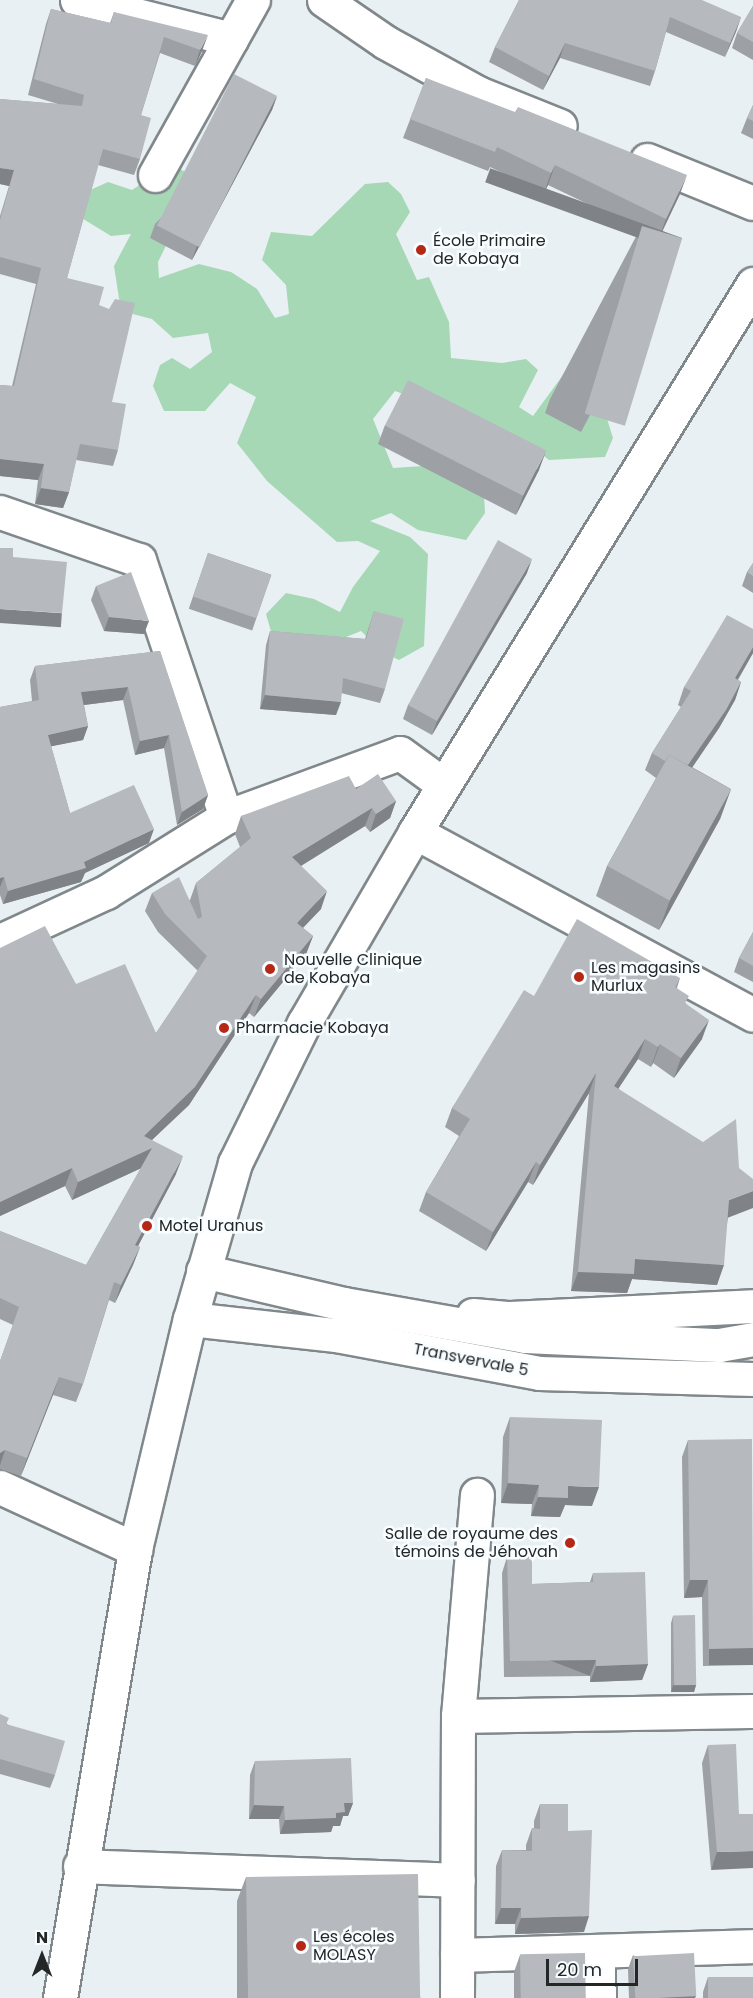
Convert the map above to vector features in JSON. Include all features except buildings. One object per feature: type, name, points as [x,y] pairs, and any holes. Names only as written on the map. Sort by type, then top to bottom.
[{"type":"street","points":[[76,0],[231,39]]},
{"type":"street","points":[[155,174],[253,0]]},
{"type":"street","points":[[324,0],[385,42],[478,93],[588,137]]},
{"type":"street","points":[[621,150],[753,203]]},
{"type":"street","points":[[60,1998],[80,1866],[135,1549],[190,1319],[235,1163],[304,1023],[415,832],[753,284]]},
{"type":"street","points":[[0,513],[139,560],[226,817]]},
{"type":"street","points":[[0,941],[106,892],[226,817],[400,753],[444,785]]},
{"type":"street","points":[[415,832],[753,1015]]},
{"type":"street","name":"Transvervale 5","points":[[203,1271],[344,1304],[525,1336],[719,1345],[753,1339]]},
{"type":"street","name":"Transvervale 5","points":[[344,1304],[510,1318],[753,1306]]},
{"type":"street","name":"Transvervale 5","points":[[190,1319],[336,1335],[539,1373],[753,1380]]},
{"type":"street","points":[[0,1487],[135,1549]]},
{"type":"street","points":[[458,1998],[458,1716],[477,1495]]},
{"type":"street","points":[[458,1716],[753,1711]]},
{"type":"street","points":[[80,1866],[458,1880]]},
{"type":"street","points":[[457,1955],[753,1946]]},
{"type":"street","points":[[597,1951],[599,1998]]},
{"type":"green space","points":[[171,164],[207,184],[182,213],[158,262],[159,278],[199,264],[231,272],[257,289],[275,318],[289,314],[286,285],[262,260],[271,232],[312,236],[365,184],[388,182],[401,194],[410,212],[396,234],[417,280],[429,277],[449,322],[451,358],[502,363],[526,359],[538,370],[519,407],[533,416],[563,375],[598,390],[613,438],[605,457],[549,460],[522,439],[395,391],[373,419],[393,468],[438,465],[483,476],[485,513],[466,540],[418,530],[391,513],[370,521],[410,537],[428,554],[424,646],[399,660],[382,652],[361,631],[326,645],[272,635],[266,614],[286,593],[314,599],[340,612],[353,587],[380,551],[358,541],[337,542],[267,481],[237,443],[256,397],[230,383],[205,411],[164,411],[153,386],[160,365],[172,358],[190,369],[212,352],[208,333],[173,338],[152,319],[121,311],[114,266],[131,234],[111,236],[80,217],[77,196],[108,182],[132,190]]},
{"type":"place","name":"École Primaire de Kobaya","points":[[421,250]]},
{"type":"place","name":"Nouvelle Clinique de Kobaya","points":[[270,969]]},
{"type":"place","name":"Les magasins Murlux","points":[[579,977]]},
{"type":"place","name":"Pharmacie Kobaya","points":[[224,1028]]},
{"type":"place","name":"Motel Uranus","points":[[147,1226]]},
{"type":"place","name":"Salle de royaume des témoins de Jéhovah","points":[[570,1543]]},
{"type":"place","name":"Les écoles MOLASY","points":[[301,1946]]}]
